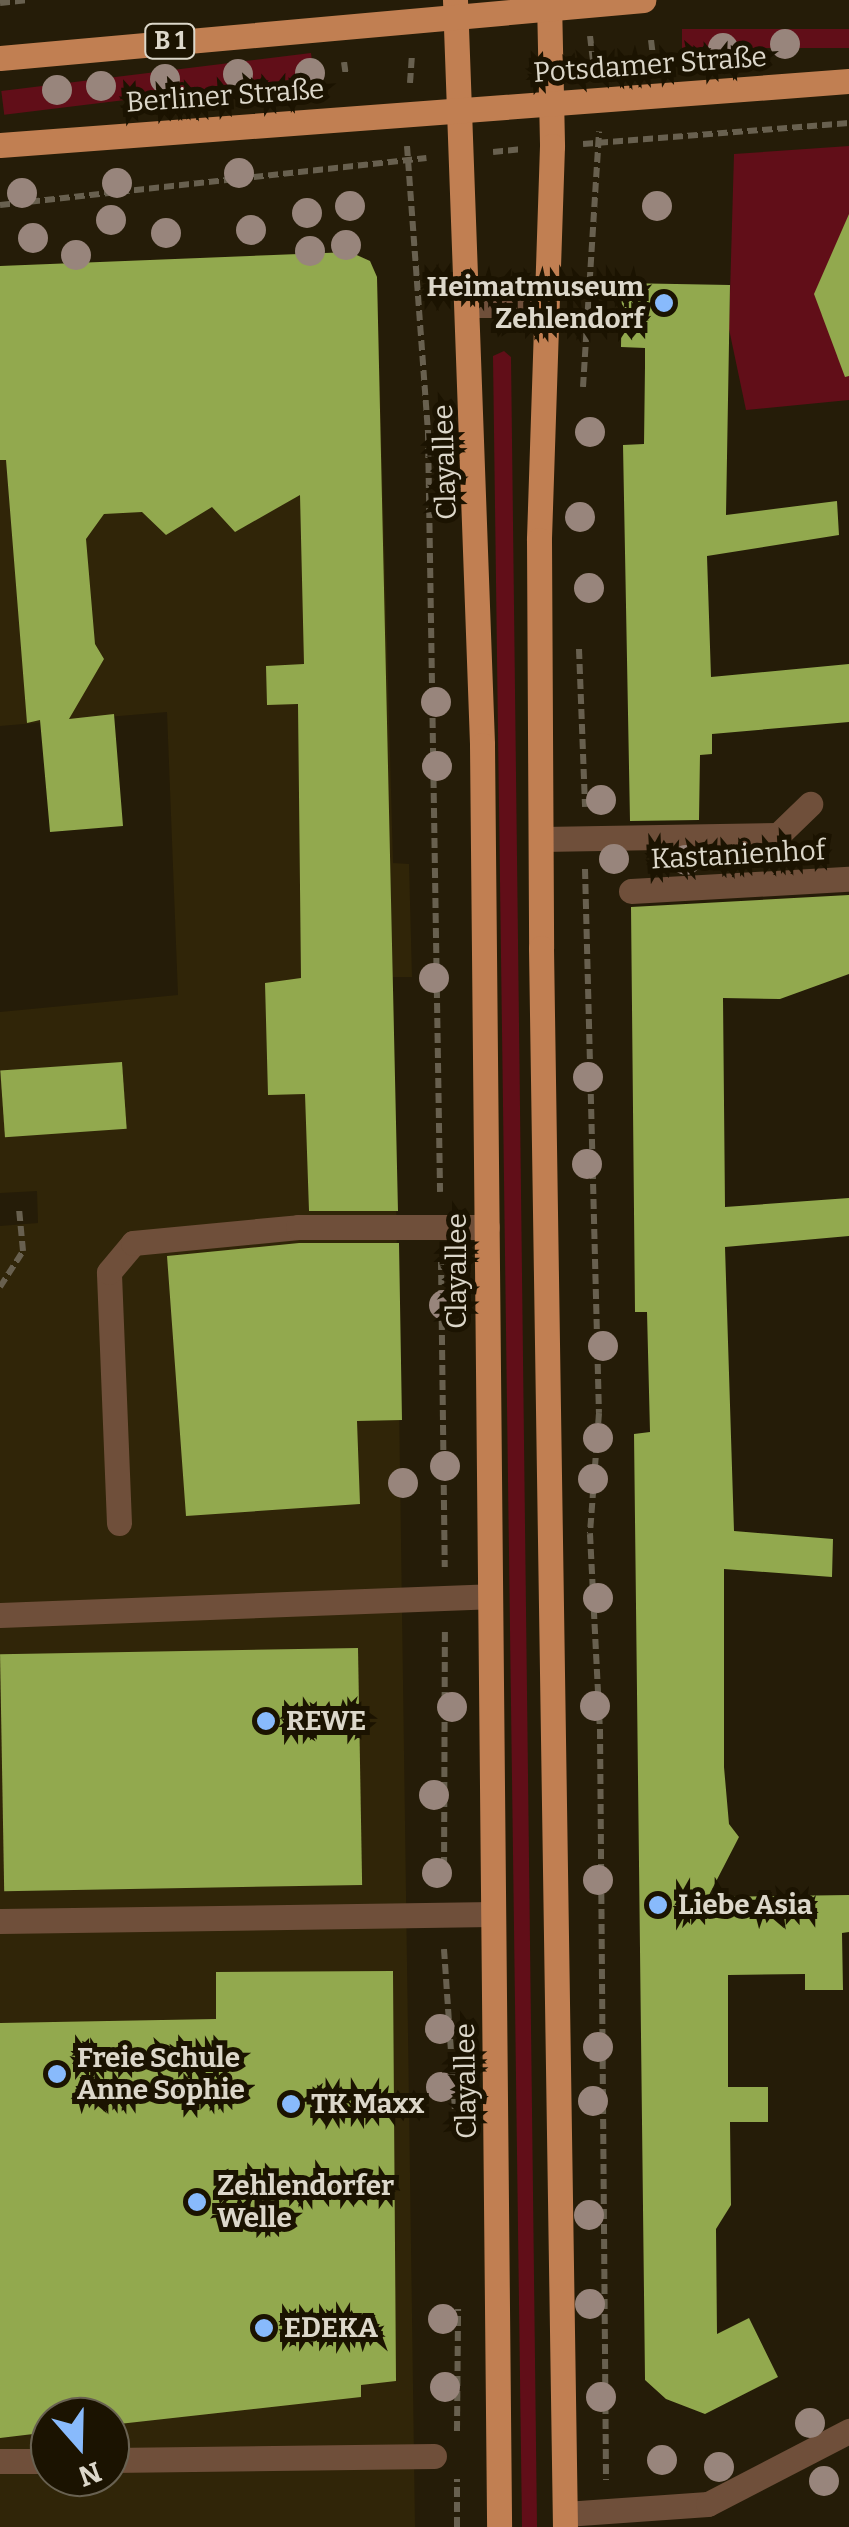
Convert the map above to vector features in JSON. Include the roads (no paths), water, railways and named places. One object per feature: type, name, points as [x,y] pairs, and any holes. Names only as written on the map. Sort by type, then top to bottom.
[{"type":"main road","name":"B 1","points":[[455,8],[643,0]]},
{"type":"main road","points":[[549,4],[552,146],[539,540],[565,2521]]},
{"type":"main road","name":"Berliner Straße","points":[[0,58],[455,8]]},
{"type":"main road","name":"Clayallee","points":[[455,8],[456,155],[479,553],[498,2527]]},
{"type":"main road","name":"Potsdamer Straße","points":[[455,109],[849,81]]},
{"type":"main road","name":"Berliner Straße","points":[[0,145],[455,109]]},
{"type":"street","points":[[467,306],[546,305]]},
{"type":"street","points":[[542,839],[778,835],[810,804]]},
{"type":"street","name":"Kastanienhof","points":[[631,891],[849,878]]},
{"type":"street","points":[[119,1523],[109,1272],[132,1243],[298,1226],[486,1227]]},
{"type":"street","points":[[0,1615],[490,1596]]},
{"type":"street","points":[[0,1921],[493,1914]]},
{"type":"street","points":[[565,2521],[708,2504],[849,2430]]},
{"type":"street","points":[[130,2460],[446,2460]]},
{"type":"street","points":[[0,2461],[30,2461]]},
{"type":"place","name":"Heimatmuseum Zehlendorf","points":[[664,303]]},
{"type":"place","name":"REWE","points":[[266,1721]]},
{"type":"place","name":"Liebe Asia","points":[[658,1905]]},
{"type":"place","name":"Freie Schule Anne Sophie","points":[[57,2074]]},
{"type":"place","name":"TK Maxx","points":[[291,2104]]},
{"type":"place","name":"Zehlendorfer Welle","points":[[197,2202]]},
{"type":"place","name":"EDEKA","points":[[264,2328]]}]
